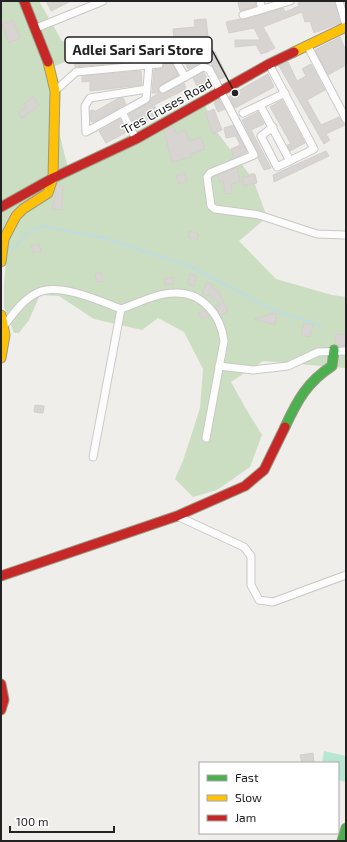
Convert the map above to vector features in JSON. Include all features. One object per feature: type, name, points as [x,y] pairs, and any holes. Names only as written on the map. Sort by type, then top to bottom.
[{"type":"main road","points":[[1,262],[4,238],[16,216],[22,209],[48,193],[53,178],[55,91],[48,62],[24,1]]},
{"type":"main road","name":"Tres Cruses Road","points":[[1,207],[53,178],[136,139],[269,64],[346,26]]},
{"type":"main road","points":[[1,315],[5,335],[1,358]]},
{"type":"main road","points":[[1,576],[177,516],[245,486],[264,470],[299,397],[318,375],[332,366],[334,350]]},
{"type":"main road","points":[[1,684],[4,700],[1,710]]},
{"type":"main road","points":[[342,841],[346,828]]},
{"type":"street","points":[[34,29],[103,1]]},
{"type":"street","points":[[260,1],[262,9]]},
{"type":"street","points":[[242,15],[287,1]]},
{"type":"street","points":[[342,4],[346,26]]},
{"type":"street","points":[[307,45],[346,119]]},
{"type":"street","points":[[177,63],[185,77]]},
{"type":"street","points":[[55,91],[76,72],[159,64]]},
{"type":"street","points":[[269,64],[314,149],[277,167],[261,136],[273,127]]},
{"type":"street","points":[[147,89],[90,98],[85,106],[86,132],[146,99],[147,89],[149,65]]},
{"type":"street","points":[[163,89],[206,67],[209,69],[222,91],[254,155],[210,173],[207,177],[211,206],[215,210],[258,215],[317,234],[346,235]]},
{"type":"street","points":[[243,114],[285,92]]},
{"type":"street","points":[[260,105],[290,161]]},
{"type":"street","points":[[122,112],[136,139]]},
{"type":"street","points":[[4,326],[27,300],[38,292],[49,290],[87,296],[121,309],[155,297],[175,293],[189,295],[202,301],[211,309],[223,331],[224,341],[206,438]]},
{"type":"street","points":[[93,458],[121,309]]},
{"type":"street","points":[[220,366],[253,370],[288,366],[318,352],[334,350],[346,351]]},
{"type":"street","points":[[177,516],[244,547],[251,556],[251,585],[259,600],[273,602],[346,576]]},
{"type":"green space","points":[[1,1],[39,1],[62,41],[101,50],[136,45],[149,52],[76,57],[53,67],[55,116],[68,168],[201,96],[217,132],[253,179],[267,217],[239,241],[276,279],[332,295],[346,297],[346,368],[263,361],[231,382],[262,435],[250,467],[217,490],[193,497],[175,479],[183,461],[200,408],[203,369],[184,332],[158,318],[142,330],[94,319],[59,296],[40,295],[29,320],[19,333],[14,333],[4,307],[7,250],[1,251]]},
{"type":"green space","points":[[324,751],[346,756],[346,782],[339,780],[339,762],[322,762]]},
{"type":"building","points":[[46,1],[71,1],[51,11]]},
{"type":"building","points":[[255,1],[256,6],[240,11],[238,2]]},
{"type":"building","points":[[306,1],[334,1],[340,23],[314,33],[310,21],[305,22],[302,12],[263,27],[275,48],[261,54],[256,45],[235,47],[235,40],[260,40],[254,28],[229,33],[226,22],[240,19],[244,20],[283,8],[285,12],[299,6],[298,3]]},
{"type":"building","points":[[206,19],[208,36],[174,40],[173,29],[195,27],[194,20]]},
{"type":"building","points":[[13,20],[20,38],[9,43],[2,24]]},
{"type":"building","points":[[340,37],[346,51],[346,65],[328,75],[315,50]]},
{"type":"building","points":[[179,48],[181,54],[172,58],[173,65],[178,75],[161,85],[158,89],[160,93],[163,94],[184,83],[186,89],[154,105],[159,114],[135,126],[129,114],[148,103],[151,98],[159,93],[152,93],[154,70],[162,68],[164,63],[161,59],[152,60],[152,54],[167,53]]},
{"type":"building","points":[[215,52],[227,76],[220,79],[207,56]]},
{"type":"building","points":[[145,54],[145,60],[140,61],[75,67],[74,60]]},
{"type":"building","points":[[192,55],[198,64],[188,69],[184,60]]},
{"type":"building","points":[[288,62],[297,81],[306,76],[302,69],[311,64],[325,90],[307,100],[321,125],[339,117],[345,125],[326,134],[330,140],[324,144],[279,66]]},
{"type":"building","points":[[141,71],[142,85],[90,91],[90,81],[82,82],[82,76]]},
{"type":"building","points":[[203,72],[211,84],[199,90],[193,78]]},
{"type":"building","points":[[268,74],[274,87],[235,108],[229,96]]},
{"type":"building","points":[[33,97],[39,105],[22,118],[18,113],[26,107],[24,104]]},
{"type":"building","points":[[119,98],[123,98],[126,104],[94,122],[91,122],[90,111],[94,110],[94,112]]},
{"type":"building","points":[[219,99],[225,109],[218,112],[214,103]]},
{"type":"building","points":[[282,100],[305,143],[290,151],[287,145],[291,144],[270,107]]},
{"type":"building","points":[[214,109],[222,130],[213,134],[205,113]]},
{"type":"building","points":[[258,112],[264,124],[251,130],[271,168],[264,170],[258,158],[258,153],[242,120]]},
{"type":"building","points":[[120,119],[127,132],[106,143],[99,131]]},
{"type":"building","points":[[233,125],[247,152],[234,158],[231,149],[240,145],[236,136],[226,138],[224,128]]},
{"type":"building","points":[[173,126],[176,133],[185,130],[190,141],[201,137],[205,149],[191,154],[191,157],[172,162],[164,131]]},
{"type":"building","points":[[326,151],[329,156],[274,182],[273,175]]},
{"type":"building","points":[[237,167],[240,182],[231,184],[232,193],[226,194],[223,181],[220,182],[217,175]]},
{"type":"building","points":[[184,173],[187,181],[179,184],[176,176]]},
{"type":"building","points":[[250,174],[255,174],[257,183],[244,186],[242,177],[250,176]]},
{"type":"building","points":[[57,185],[63,186],[62,210],[52,209]]},
{"type":"building","points":[[190,231],[199,234],[197,240],[188,237]]},
{"type":"building","points":[[39,244],[41,251],[33,253],[31,246]]},
{"type":"building","points":[[101,272],[103,281],[97,282],[95,274]]},
{"type":"building","points":[[190,274],[196,276],[194,286],[188,284]]},
{"type":"building","points":[[173,277],[174,284],[165,285],[164,279]]},
{"type":"building","points":[[207,282],[213,285],[212,287],[221,294],[220,296],[228,311],[220,315],[215,307],[221,304],[208,294],[208,296],[202,293]]},
{"type":"building","points":[[205,310],[209,316],[202,319],[199,313]]},
{"type":"building","points":[[270,313],[277,314],[275,325],[254,319],[269,315]]},
{"type":"building","points":[[304,323],[313,325],[310,337],[301,335]]},
{"type":"building","points":[[336,334],[346,335],[345,346],[335,344]]},
{"type":"building","points":[[35,405],[44,406],[43,413],[34,412]]},
{"type":"building","points":[[313,753],[314,762],[302,762],[300,755]]},
{"type":"waterway","points":[[9,250],[19,243],[27,233],[42,226],[104,238],[194,268],[271,309],[322,326]]},
{"type":"traffic: fast","points":[[285,427],[299,400],[309,385],[332,366],[334,350]]},
{"type":"traffic: fast","points":[[342,841],[346,828]]},
{"type":"traffic: slow","points":[[294,52],[346,27]]},
{"type":"traffic: slow","points":[[1,262],[4,239],[16,216],[23,209],[48,193],[53,178],[55,91],[48,62]]},
{"type":"traffic: slow","points":[[1,315],[5,335],[1,358]]},
{"type":"traffic: jam","points":[[24,1],[48,62]]},
{"type":"traffic: jam","points":[[1,207],[53,178],[136,139],[269,64],[294,52]]},
{"type":"traffic: jam","points":[[1,576],[177,516],[245,486],[264,470],[285,427]]},
{"type":"traffic: jam","points":[[1,684],[4,700],[1,710]]},
{"type":"place","name":"Adlei Sari Sari Store","points":[[235,93]]}]
